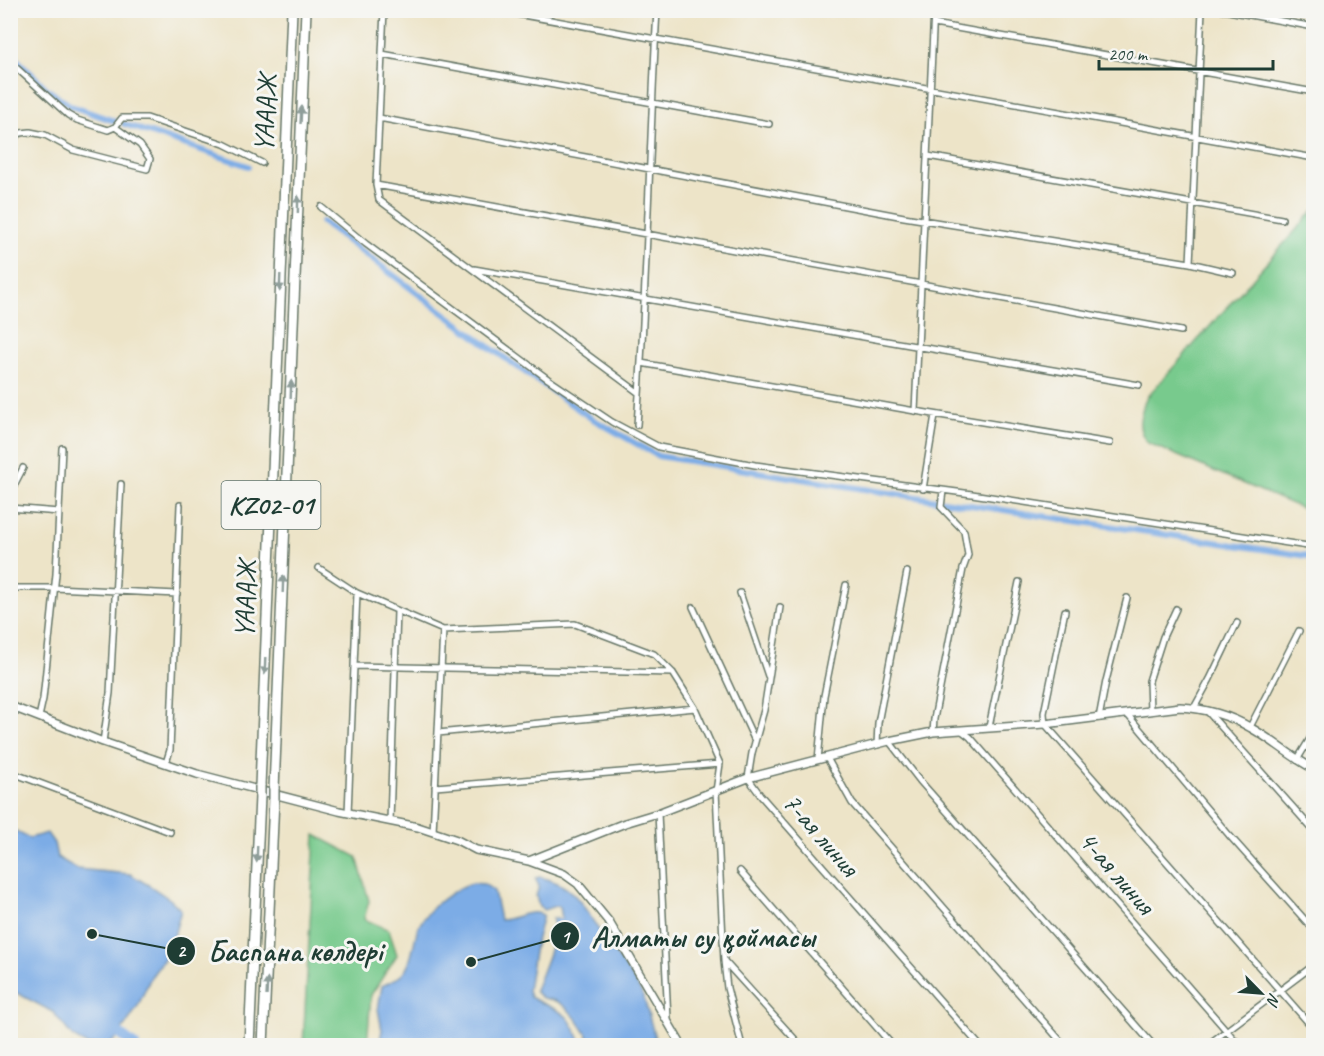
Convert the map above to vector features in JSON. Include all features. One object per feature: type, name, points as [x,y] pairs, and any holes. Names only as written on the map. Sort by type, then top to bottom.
[{"type":"highway","name":"ҮАААЖ","points":[[249,1046],[292,10]]},
{"type":"highway","name":"ҮАААЖ","points":[[263,1046],[306,10]]},
{"type":"street","points":[[384,10],[376,185],[379,200],[474,268],[639,393]]},
{"type":"street","points":[[495,10],[1314,158]]},
{"type":"street","points":[[637,425],[657,10]]},
{"type":"street","points":[[915,411],[934,10]]},
{"type":"street","points":[[1190,263],[1202,10]]},
{"type":"street","points":[[1222,10],[1314,27]]},
{"type":"street","points":[[934,24],[1314,92]]},
{"type":"street","points":[[382,54],[769,124]]},
{"type":"street","points":[[10,62],[68,115],[77,120],[108,130],[115,127],[122,118],[147,118],[224,144],[262,163]]},
{"type":"street","points":[[380,118],[925,220],[1190,263],[1233,273]]},
{"type":"street","points":[[10,139],[21,133],[45,135],[73,150],[147,170],[150,159],[140,145],[115,127]]},
{"type":"street","points":[[928,156],[1282,219]]},
{"type":"street","points":[[376,185],[1181,331]]},
{"type":"street","points":[[321,207],[366,244],[548,379],[612,422],[659,447],[755,465],[923,489],[943,494],[1164,523],[1314,547]]},
{"type":"street","points":[[474,268],[1138,385]]},
{"type":"street","points":[[641,363],[935,415],[1110,443]]},
{"type":"street","points":[[923,489],[935,415]]},
{"type":"street","points":[[39,717],[55,588],[62,447]]},
{"type":"street","points":[[10,494],[23,468]]},
{"type":"street","points":[[102,742],[110,693],[121,484]]},
{"type":"street","points":[[933,732],[963,569],[968,555],[964,531],[941,507],[943,494]]},
{"type":"street","points":[[165,763],[170,750],[180,505]]},
{"type":"street","points":[[10,508],[59,512]]},
{"type":"street","points":[[319,568],[357,593],[442,630],[575,624],[654,654],[673,673],[695,708],[720,764],[716,791],[724,961],[727,988],[741,1046]]},
{"type":"street","points":[[877,745],[878,723],[907,572]]},
{"type":"street","points":[[989,727],[1019,582]]},
{"type":"street","points":[[818,760],[824,696],[846,585]]},
{"type":"street","points":[[10,588],[177,594]]},
{"type":"street","points":[[348,813],[357,593]]},
{"type":"street","points":[[740,593],[768,677]]},
{"type":"street","points":[[1099,718],[1127,598]]},
{"type":"street","points":[[693,607],[755,741]]},
{"type":"street","name":"7-ая линия","points":[[780,608],[764,710],[748,778],[760,796],[980,1046]]},
{"type":"street","points":[[1150,711],[1149,681],[1163,638],[1176,609]]},
{"type":"street","points":[[390,821],[397,611]]},
{"type":"street","points":[[1065,611],[1044,713],[1046,724],[1314,1029]]},
{"type":"street","points":[[1194,708],[1237,623]]},
{"type":"street","points":[[433,832],[442,630]]},
{"type":"street","points":[[1250,727],[1299,631]]},
{"type":"street","points":[[354,666],[673,673]]},
{"type":"street","points":[[10,706],[102,742],[197,774],[348,813],[433,832],[457,840],[476,850],[529,861],[564,874],[578,884],[609,922],[682,1046]]},
{"type":"street","points":[[529,861],[748,778],[889,741],[933,732],[1046,724],[1180,707],[1194,708],[1250,727],[1297,760],[1314,769]]},
{"type":"street","points":[[438,733],[695,708]]},
{"type":"street","points":[[1207,711],[1314,831]]},
{"type":"street","points":[[1127,714],[1229,835],[1314,930]]},
{"type":"street","name":"4-ая линия","points":[[960,729],[970,737],[1240,1046]]},
{"type":"street","points":[[1297,760],[1314,732]]},
{"type":"street","points":[[889,741],[920,781],[1154,1046]]},
{"type":"street","points":[[826,758],[852,802],[1065,1046]]},
{"type":"street","points":[[435,787],[720,764]]},
{"type":"street","points":[[10,772],[170,832]]},
{"type":"street","points":[[658,813],[668,1019]]},
{"type":"street","points":[[740,871],[893,1046]]},
{"type":"street","points":[[724,961],[801,1046]]},
{"type":"street","points":[[1206,1046],[1314,965]]},
{"type":"street","points":[[10,1040],[27,1046]]},
{"type":"green space","points":[[1313,211],[1313,513],[1148,443],[1141,432],[1140,422],[1146,398]]},
{"type":"green space","points":[[315,835],[357,857],[369,901],[364,919],[389,930],[397,955],[371,995],[367,1045],[303,1045]]},
{"type":"water","points":[[11,829],[29,838],[47,833],[54,843],[57,857],[77,869],[130,874],[171,900],[181,910],[170,951],[151,977],[137,1008],[117,1038],[108,1045],[87,1045],[73,1037],[53,1012],[11,990]]},
{"type":"water","points":[[540,877],[553,881],[572,892],[630,973],[643,996],[657,1045],[592,1045],[570,1011],[556,1001],[541,997],[535,991],[552,944],[554,926],[552,918],[562,919],[560,907],[555,906],[544,910],[539,907],[536,896],[539,886],[535,878]]},
{"type":"water","points":[[473,883],[484,884],[494,891],[500,920],[532,913],[543,915],[528,990],[530,997],[567,1017],[582,1045],[430,1046],[417,1042],[395,1046],[379,1045],[382,1030],[378,1009],[382,986],[398,978],[405,971],[419,926],[429,912],[450,894]]},
{"type":"waterway","points":[[10,53],[48,90],[71,106],[114,121]]},
{"type":"waterway","points":[[124,124],[248,166]]},
{"type":"waterway","points":[[322,222],[492,349],[591,418],[658,456],[1314,557]]},
{"type":"waterway","points":[[108,1025],[135,1046]]},
{"type":"place","name":"Баспана көлдері","points":[[92,934]]},
{"type":"place","name":"Алматы су қоймасы","points":[[471,962]]}]
